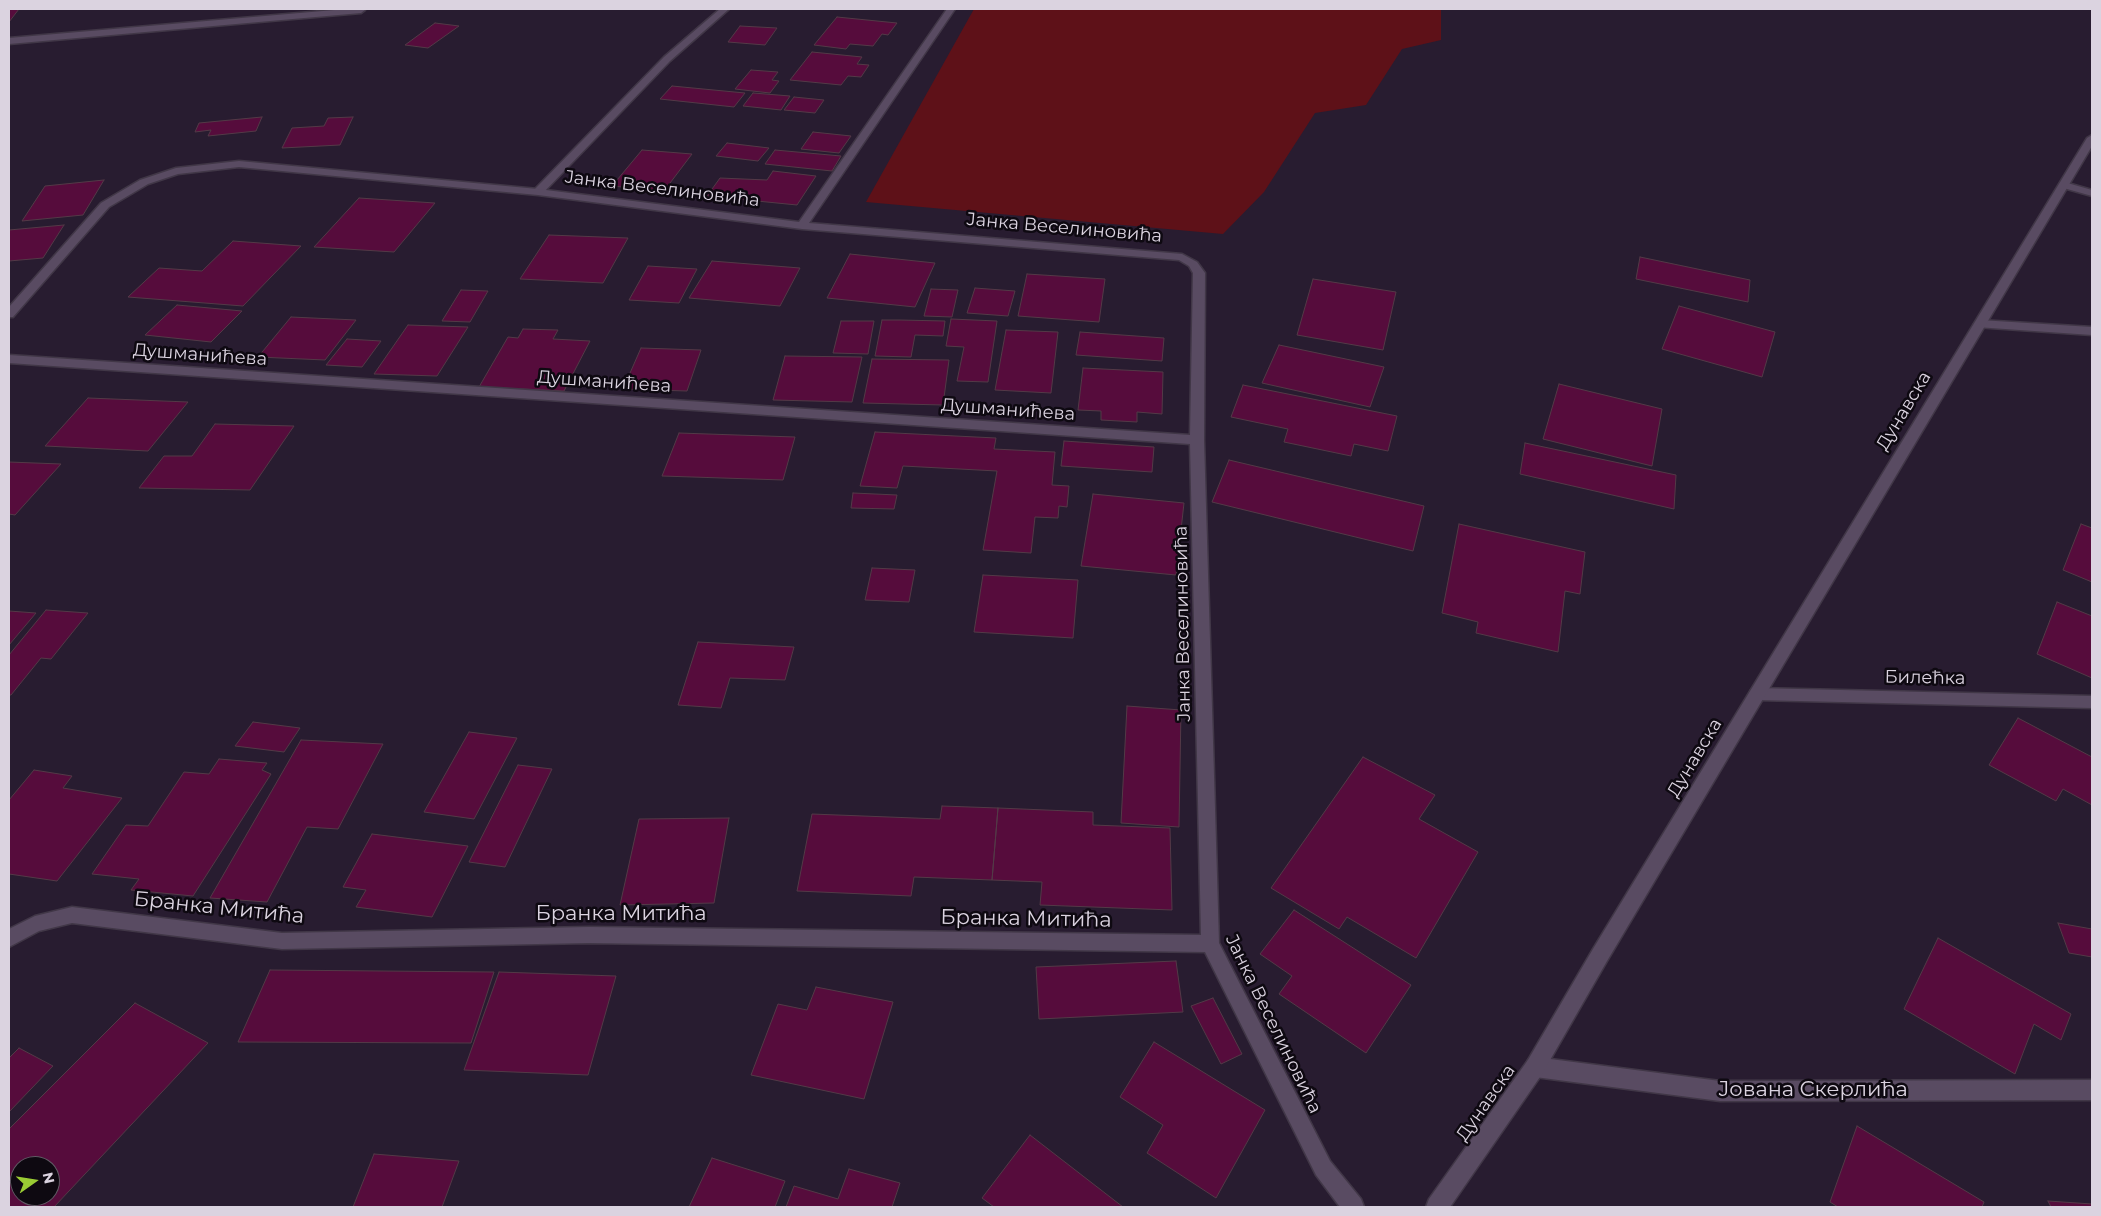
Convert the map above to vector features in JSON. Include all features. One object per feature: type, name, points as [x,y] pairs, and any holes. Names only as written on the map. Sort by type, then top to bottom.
[{"type":"street","points":[[538,192],[666,60],[725,9]]},
{"type":"street","points":[[802,226],[951,9]]},
{"type":"street","points":[[9,41],[361,10]]},
{"type":"street","name":"Дунавска","points":[[1437,1207],[1535,1067],[1600,955],[2092,138]]},
{"type":"street","name":"Јанка Веселиновића","points":[[9,314],[105,205],[144,182],[176,171],[238,164],[538,192],[802,226],[1182,257],[1193,264],[1199,273],[1197,440],[1210,944],[1323,1168],[1353,1207]]},
{"type":"street","points":[[2064,185],[2092,193]]},
{"type":"street","points":[[1980,324],[2092,331]]},
{"type":"street","name":"Душманићева","points":[[9,359],[1197,440]]},
{"type":"street","name":"Билећка","points":[[1757,694],[2092,702]]},
{"type":"street","name":"Бранка Митића","points":[[9,939],[35,924],[72,915],[282,941],[589,935],[1210,944]]},
{"type":"street","name":"Јована Скерлића","points":[[1535,1067],[1720,1091],[2092,1090]]},
{"type":"shaded area","points":[[974,9],[1441,9],[1441,40],[1402,49],[1366,105],[1315,113],[1264,192],[1223,234],[866,202]]},
{"type":"building","points":[[9,9],[19,9],[9,22]]},
{"type":"building","points":[[837,17],[897,23],[888,35],[882,34],[873,46],[850,44],[846,49],[814,45]]},
{"type":"building","points":[[435,23],[459,26],[428,48],[405,45]]},
{"type":"building","points":[[740,26],[777,28],[765,45],[728,42]]},
{"type":"building","points":[[812,52],[862,57],[857,64],[869,65],[861,77],[848,76],[841,85],[790,80]]},
{"type":"building","points":[[751,70],[778,72],[772,80],[779,81],[770,93],[735,89]]},
{"type":"building","points":[[672,86],[745,93],[734,107],[660,99]]},
{"type":"building","points":[[753,93],[790,96],[781,110],[743,106]]},
{"type":"building","points":[[794,97],[824,100],[815,113],[784,110]]},
{"type":"building","points":[[262,117],[256,131],[208,136],[211,130],[195,132],[199,123]]},
{"type":"building","points":[[353,117],[340,145],[282,148],[292,128],[324,126],[328,118]]},
{"type":"building","points":[[813,132],[851,136],[839,153],[801,149]]},
{"type":"building","points":[[727,143],[769,148],[758,161],[716,156]]},
{"type":"building","points":[[642,150],[692,154],[664,191],[612,186]]},
{"type":"building","points":[[775,150],[841,156],[832,171],[765,164]]},
{"type":"building","points":[[773,171],[816,176],[797,205],[707,196],[720,178],[767,180]]},
{"type":"building","points":[[104,180],[83,215],[22,221],[45,186]]},
{"type":"building","points":[[359,198],[435,203],[394,252],[314,247]]},
{"type":"building","points":[[64,225],[43,258],[9,261],[9,230]]},
{"type":"building","points":[[549,235],[628,238],[603,283],[520,279]]},
{"type":"building","points":[[233,241],[301,246],[243,306],[128,297],[159,268],[202,271]]},
{"type":"building","points":[[850,254],[935,263],[915,307],[827,298]]},
{"type":"building","points":[[1640,257],[1750,280],[1748,302],[1636,279]]},
{"type":"building","points":[[712,261],[800,268],[780,306],[689,298]]},
{"type":"building","points":[[648,266],[697,269],[679,303],[629,300]]},
{"type":"building","points":[[1027,274],[1105,279],[1099,322],[1018,316]]},
{"type":"building","points":[[1313,279],[1396,292],[1383,350],[1297,335]]},
{"type":"building","points":[[975,288],[1015,291],[1008,316],[967,313]]},
{"type":"building","points":[[931,289],[958,290],[952,317],[924,316]]},
{"type":"building","points":[[461,290],[488,291],[470,322],[442,321]]},
{"type":"building","points":[[177,305],[242,311],[211,342],[145,335]]},
{"type":"building","points":[[1679,306],[1775,332],[1762,377],[1662,349]]},
{"type":"building","points":[[291,317],[356,320],[325,360],[258,357]]},
{"type":"building","points":[[951,319],[997,321],[988,382],[957,381],[964,347],[946,346]]},
{"type":"building","points":[[882,320],[945,321],[943,336],[915,335],[911,357],[875,356]]},
{"type":"building","points":[[841,321],[874,321],[868,354],[833,353]]},
{"type":"building","points":[[408,325],[468,327],[437,376],[374,374]]},
{"type":"building","points":[[523,329],[558,330],[553,339],[590,341],[564,391],[479,387],[508,337],[518,338]]},
{"type":"building","points":[[1006,330],[1058,332],[1051,393],[995,390]]},
{"type":"building","points":[[1080,332],[1164,338],[1162,361],[1076,355]]},
{"type":"building","points":[[347,339],[381,341],[362,367],[326,365]]},
{"type":"building","points":[[1279,345],[1384,367],[1370,407],[1262,383]]},
{"type":"building","points":[[641,348],[701,350],[687,391],[623,389]]},
{"type":"building","points":[[785,356],[862,357],[852,402],[773,400]]},
{"type":"building","points":[[872,359],[949,360],[943,405],[863,403]]},
{"type":"building","points":[[1083,368],[1163,372],[1162,414],[1137,412],[1137,422],[1101,420],[1101,411],[1078,410]]},
{"type":"building","points":[[1559,384],[1662,409],[1652,466],[1543,439]]},
{"type":"building","points":[[1243,385],[1397,416],[1388,451],[1354,444],[1351,456],[1284,442],[1288,429],[1231,417]]},
{"type":"building","points":[[88,398],[188,402],[148,451],[45,446]]},
{"type":"building","points":[[215,424],[294,426],[250,490],[139,488],[164,456],[192,456]]},
{"type":"building","points":[[875,432],[996,438],[994,449],[1055,452],[1052,485],[1069,486],[1067,507],[1059,506],[1058,518],[1035,517],[1031,553],[983,550],[997,471],[903,466],[897,488],[860,486]]},
{"type":"building","points":[[679,433],[795,437],[783,480],[662,476]]},
{"type":"building","points":[[1064,441],[1154,447],[1152,472],[1061,466]]},
{"type":"building","points":[[1525,443],[1676,475],[1674,509],[1520,474]]},
{"type":"building","points":[[1229,460],[1424,506],[1413,551],[1212,502]]},
{"type":"building","points":[[9,462],[61,464],[15,515],[9,514]]},
{"type":"building","points":[[853,493],[897,495],[894,509],[851,508]]},
{"type":"building","points":[[1093,494],[1184,503],[1176,575],[1081,566]]},
{"type":"building","points":[[1459,524],[1585,552],[1580,594],[1565,591],[1558,652],[1476,633],[1478,622],[1442,613]]},
{"type":"building","points":[[2081,524],[2092,528],[2092,582],[2063,570]]},
{"type":"building","points":[[872,568],[915,570],[909,602],[865,600]]},
{"type":"building","points":[[983,575],[1078,580],[1073,638],[974,632]]},
{"type":"building","points":[[2057,602],[2092,616],[2092,678],[2037,654]]},
{"type":"building","points":[[46,610],[88,613],[51,659],[41,658],[11,695],[9,695],[9,655]]},
{"type":"building","points":[[9,611],[36,613],[9,645]]},
{"type":"building","points":[[698,642],[794,647],[785,680],[730,678],[721,708],[678,705]]},
{"type":"building","points":[[1127,706],[1181,710],[1179,827],[1121,823]]},
{"type":"building","points":[[2018,718],[2092,757],[2092,805],[2063,789],[2056,801],[1989,765]]},
{"type":"building","points":[[253,722],[300,728],[284,752],[235,746]]},
{"type":"building","points":[[469,732],[517,738],[474,819],[424,812]]},
{"type":"building","points":[[301,740],[383,744],[338,829],[307,827],[267,902],[210,898]]},
{"type":"building","points":[[1363,757],[1435,795],[1419,819],[1478,852],[1416,958],[1347,917],[1339,929],[1271,888]]},
{"type":"building","points":[[219,759],[267,763],[262,770],[271,774],[193,896],[131,890],[139,879],[92,874],[126,825],[148,826],[184,772],[209,774]]},
{"type":"building","points":[[518,765],[552,769],[505,867],[469,862]]},
{"type":"building","points":[[34,770],[72,776],[63,788],[122,798],[57,881],[9,874],[9,800]]},
{"type":"building","points":[[942,806],[998,808],[992,880],[914,877],[911,896],[797,891],[812,814],[940,819]]},
{"type":"building","points":[[998,808],[1093,812],[1093,825],[1170,828],[1172,910],[1040,905],[1042,882],[992,880]]},
{"type":"building","points":[[729,818],[714,903],[620,905],[639,819]]},
{"type":"building","points":[[372,834],[468,846],[432,917],[356,907],[366,890],[343,887]]},
{"type":"building","points":[[1294,910],[1411,985],[1366,1053],[1279,994],[1292,976],[1260,954]]},
{"type":"building","points":[[2058,923],[2092,929],[2092,957],[2069,953]]},
{"type":"building","points":[[1938,938],[2071,1014],[2061,1040],[2034,1024],[2015,1074],[1904,1009]]},
{"type":"building","points":[[1176,961],[1183,1012],[1039,1019],[1036,967]]},
{"type":"building","points":[[270,970],[494,972],[471,1043],[238,1042]]},
{"type":"building","points":[[499,972],[616,976],[588,1075],[464,1070]]},
{"type":"building","points":[[816,987],[893,1002],[864,1099],[751,1075],[778,1004],[807,1010]]},
{"type":"building","points":[[1213,998],[1242,1054],[1221,1064],[1191,1006]]},
{"type":"building","points":[[135,1003],[208,1043],[60,1201],[60,1156],[10,1156],[10,1206],[55,1206],[9,1207],[9,1129]]},
{"type":"building","points":[[1154,1042],[1265,1110],[1216,1198],[1147,1153],[1163,1125],[1120,1097]]},
{"type":"building","points":[[19,1048],[53,1066],[9,1112],[9,1058]]},
{"type":"building","points":[[1857,1126],[1984,1202],[1982,1207],[1838,1207],[1830,1202]]},
{"type":"building","points":[[1030,1135],[1123,1207],[994,1207],[982,1198]]},
{"type":"building","points":[[374,1154],[459,1161],[442,1207],[353,1207]]},
{"type":"building","points":[[712,1158],[785,1181],[775,1207],[689,1207]]},
{"type":"building","points":[[849,1169],[900,1183],[892,1207],[786,1207],[794,1186],[838,1199]]},
{"type":"building","points":[[2048,1201],[2092,1204],[2092,1207],[2051,1207]]}]
